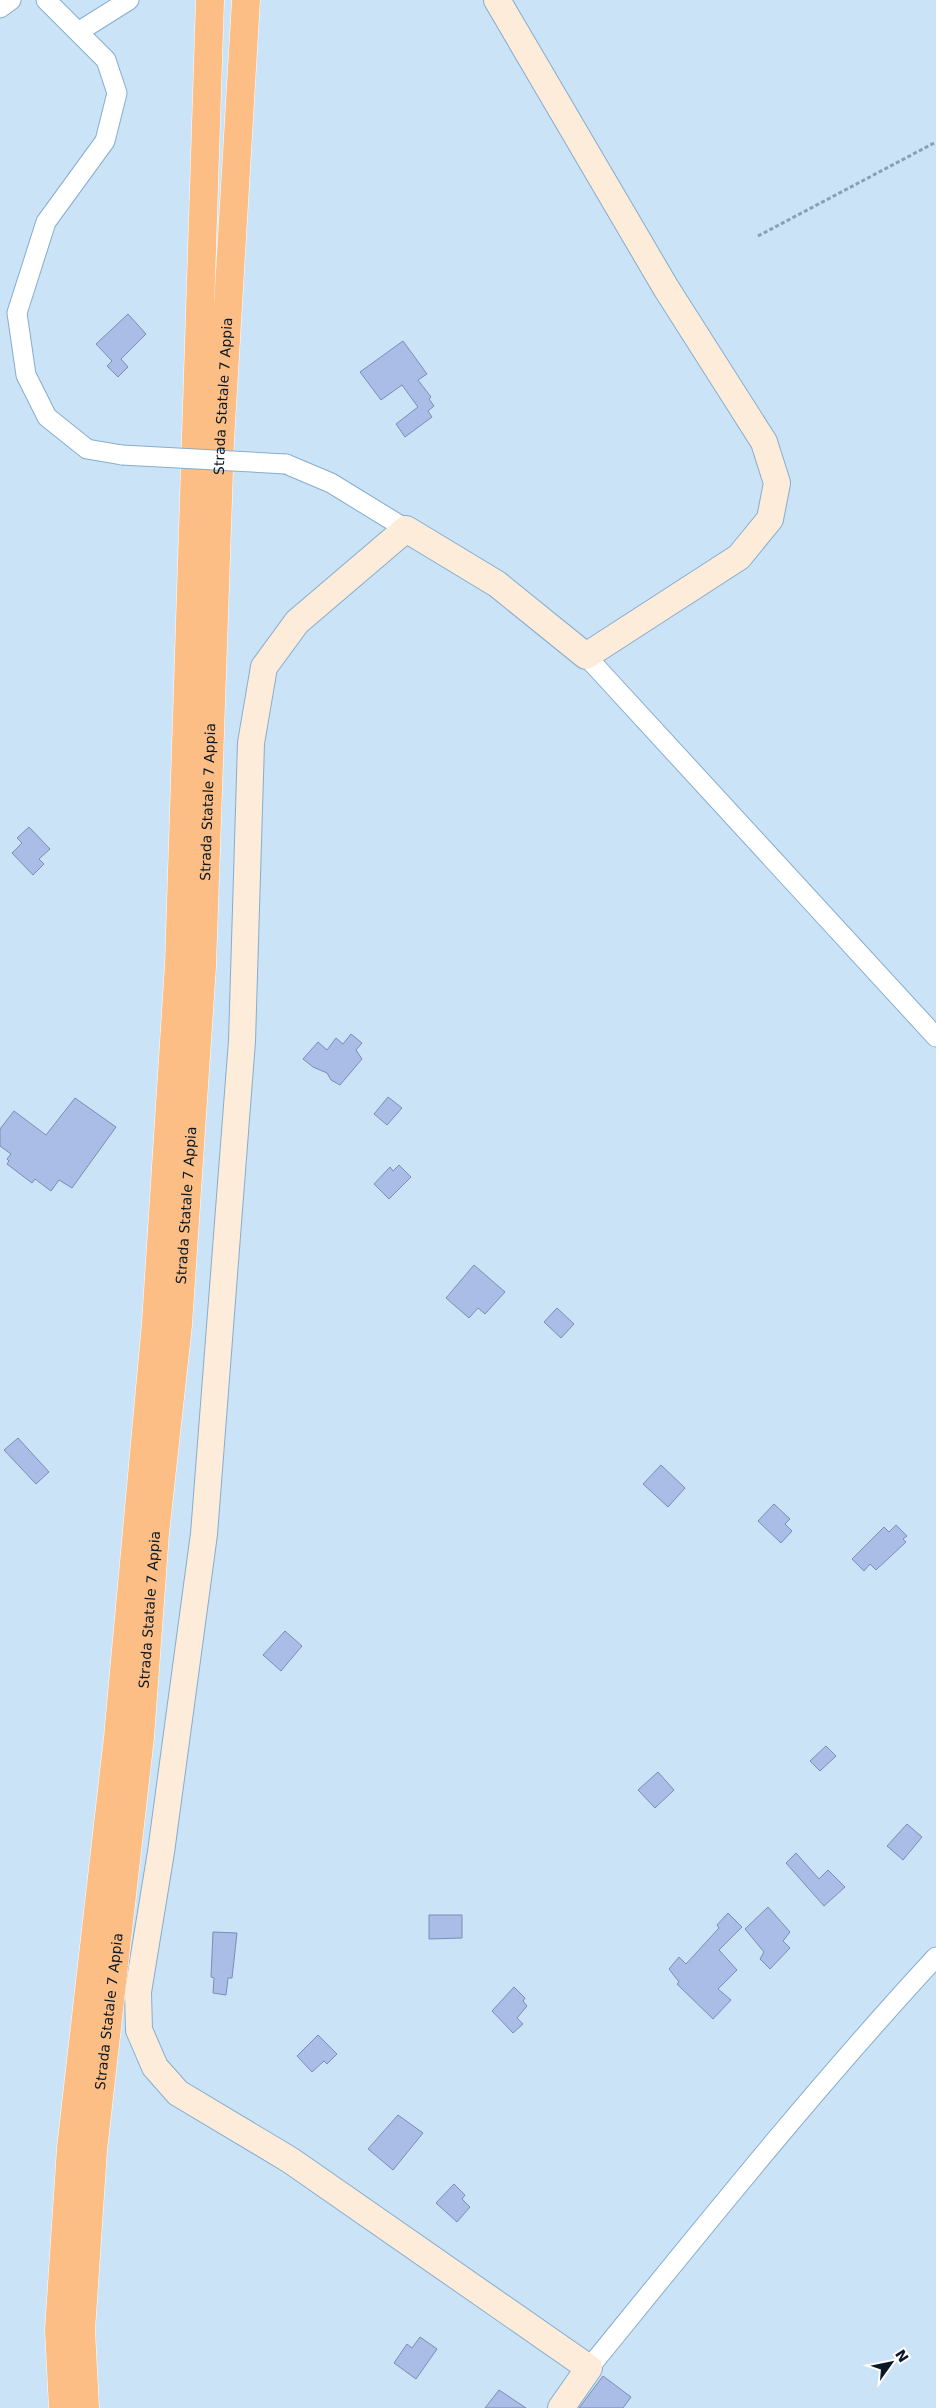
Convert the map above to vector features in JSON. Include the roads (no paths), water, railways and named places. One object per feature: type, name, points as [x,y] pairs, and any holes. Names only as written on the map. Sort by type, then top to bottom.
[{"type":"highway","name":"Strada Statale 7 Appia","points":[[63,2408],[59,2330],[71,2148],[122,1697],[156,1322],[179,964],[210,0]]},
{"type":"highway","name":"Strada Statale 7 Appia","points":[[85,2408],[81,2330],[93,2150],[140,1737],[156,1533],[178,1325],[202,966],[220,441],[246,0]]},
{"type":"highway","points":[[81,2330],[92,2408]]},
{"type":"street","points":[[0,8],[12,0]]},
{"type":"street","points":[[46,0],[106,60],[117,93],[105,141],[46,222],[17,313],[26,375],[47,417],[87,449],[122,455],[286,464],[331,483],[497,584],[586,656],[936,1037]]},
{"type":"street","points":[[78,32],[129,0]]},
{"type":"street","points":[[497,0],[666,288],[764,442],[777,483],[770,519],[739,557],[586,656]]},
{"type":"street","points":[[406,529],[298,622],[264,667],[251,743],[242,1041],[204,1534],[161,1852],[138,1992],[139,2030],[155,2067],[178,2093],[290,2160],[588,2368]]},
{"type":"street","points":[[561,2408],[588,2368],[739,2183],[866,2032],[936,1957]]}]
